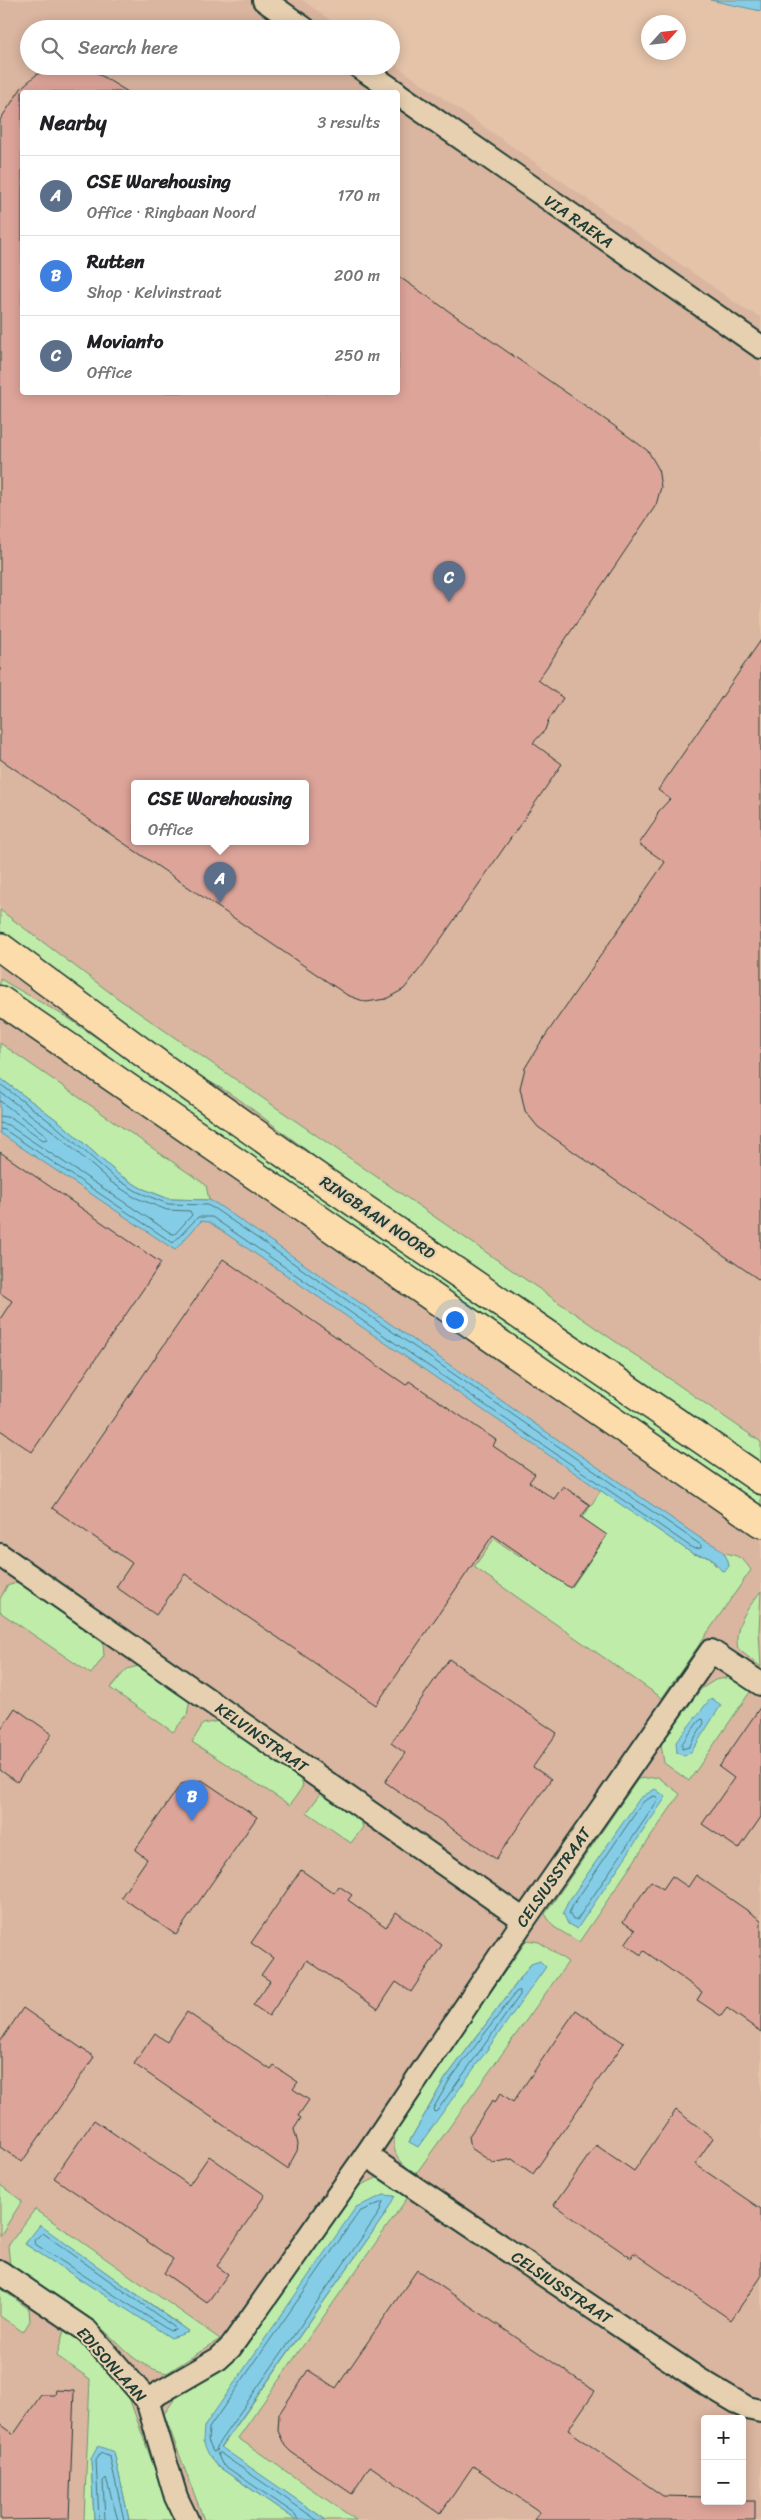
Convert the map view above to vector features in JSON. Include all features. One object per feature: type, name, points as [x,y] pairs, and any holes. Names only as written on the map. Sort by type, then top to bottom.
[{"type":"main road","name":"RINGBAAN NOORD","points":[[0,947],[166,1069],[314,1174],[761,1480]]},
{"type":"main road","points":[[0,1000],[761,1523]]},
{"type":"street","points":[[264,0],[292,20]]},
{"type":"street","name":"VIA RAEKA","points":[[371,75],[393,90]]},
{"type":"street","name":"VIA RAEKA","points":[[400,95],[761,346]]},
{"type":"street","name":"KELVINSTRAAT","points":[[0,1555],[524,1920]]},
{"type":"street","name":"CELSIUSSTRAAT","points":[[147,2400],[218,2359],[230,2348],[366,2155],[524,1920],[711,1651],[761,1684]]},
{"type":"street","name":"CELSIUSSTRAAT","points":[[366,2155],[700,2380],[747,2408],[761,2411]]},
{"type":"street","name":"EDISONLAAN","points":[[0,2272],[87,2330],[147,2400],[176,2497],[187,2520]]},
{"type":"shaded area","points":[[0,0],[302,0],[330,20],[20,20],[20,75],[400,75],[400,68],[746,310],[761,317],[761,2520],[0,2520]]},
{"type":"green space","points":[[0,910],[116,997],[761,1442],[761,1468],[346,1183],[309,1152],[236,1097],[171,1059],[0,935]]},
{"type":"green space","points":[[0,979],[68,1018],[761,1496],[761,1512],[0,989]]},
{"type":"green space","points":[[0,1043],[206,1185],[209,1200],[169,1199],[141,1188],[118,1174],[61,1123],[0,1078]]},
{"type":"green space","points":[[601,1490],[693,1554],[710,1557],[715,1565],[729,1566],[724,1553],[733,1555],[743,1560],[751,1570],[662,1698],[474,1567],[494,1539],[520,1556],[531,1540],[545,1569],[572,1587],[606,1537],[582,1519]]},
{"type":"green space","points":[[19,1582],[103,1643],[104,1656],[91,1674],[0,1612],[0,1599],[7,1586]]},
{"type":"green space","points":[[761,1591],[759,1631],[761,1667],[738,1649],[737,1640],[742,1618]]},
{"type":"green space","points":[[138,1666],[190,1699],[187,1715],[173,1732],[110,1688],[127,1669]]},
{"type":"green space","points":[[731,1677],[752,1689],[689,1781],[664,1763],[661,1744],[701,1689],[715,1680]]},
{"type":"green space","points":[[219,1721],[300,1777],[303,1786],[290,1805],[192,1742],[203,1724]]},
{"type":"green space","points":[[658,1777],[680,1794],[579,1942],[554,1927],[545,1914],[638,1779]]},
{"type":"green space","points":[[323,1791],[360,1819],[363,1827],[351,1843],[307,1812]]},
{"type":"green space","points":[[527,1940],[539,1942],[568,1962],[415,2175],[398,2158],[394,2147],[398,2124]],"holes":[[[531,1964],[409,2142],[445,2079]]]},
{"type":"green space","points":[[386,2174],[415,2187],[238,2438],[356,2520],[326,2520],[221,2448],[384,2216],[394,2196],[204,2427],[219,2467],[296,2520],[204,2520],[164,2414],[183,2387],[231,2362],[250,2340],[356,2187]]},
{"type":"green space","points":[[0,2185],[22,2201],[0,2236]]},
{"type":"green space","points":[[35,2209],[220,2339],[167,2373],[144,2365],[96,2324],[10,2265],[8,2246]],"holes":[[[40,2226],[189,2331],[171,2337],[25,2244]]]},
{"type":"green space","points":[[0,2288],[29,2309],[30,2321],[23,2332],[0,2316]]},
{"type":"green space","points":[[64,2330],[85,2345],[128,2395],[173,2520],[129,2520],[114,2452],[91,2459],[94,2520],[84,2520],[90,2379],[57,2356]]},
{"type":"water","points":[[710,0],[761,0],[761,11]]},
{"type":"water","points":[[0,1078],[61,1123],[118,1174],[141,1188],[169,1199],[209,1200],[217,1204],[703,1540],[716,1546],[726,1556],[729,1566],[726,1570],[722,1571],[710,1557],[693,1554],[209,1222],[201,1221],[175,1250],[0,1133]]},
{"type":"water","points":[[711,1698],[721,1705],[692,1751],[685,1756],[677,1753],[676,1742]]},
{"type":"water","points":[[655,1789],[666,1797],[577,1929],[568,1924],[563,1913],[568,1902],[640,1798]]},
{"type":"water","points":[[540,1961],[546,1967],[418,2147],[409,2142],[445,2079],[531,1964]]},
{"type":"water","points":[[384,2195],[395,2196],[384,2216],[221,2447],[326,2520],[296,2520],[219,2467],[208,2453],[203,2441],[204,2427],[356,2207]]},
{"type":"water","points":[[40,2225],[189,2332],[171,2338],[25,2244]]},
{"type":"water","points":[[98,2446],[114,2452],[129,2520],[94,2520],[91,2459]]},
{"type":"building","points":[[36,75],[100,75],[125,90],[20,90]]},
{"type":"building","points":[[20,90],[20,395],[400,395],[400,277],[613,425],[648,451],[658,468],[661,487],[656,505],[538,680],[563,698],[548,721],[545,730],[533,743],[562,764],[423,965],[404,989],[386,999],[366,1002],[347,995],[0,759],[0,120]]},
{"type":"building","points":[[761,640],[761,1281],[538,1127],[525,1111],[520,1088],[525,1068],[539,1045],[665,862],[639,844],[655,821],[658,812],[670,799],[658,790]]},
{"type":"building","points":[[0,1152],[161,1263],[32,1452],[0,1430],[0,1319],[12,1301],[0,1293]]},
{"type":"building","points":[[223,1259],[406,1385],[409,1381],[496,1440],[493,1446],[535,1474],[529,1482],[554,1499],[563,1486],[590,1505],[581,1517],[607,1535],[570,1588],[493,1535],[376,1705],[185,1574],[156,1615],[116,1587],[132,1563],[52,1508]]},
{"type":"building","points":[[449,1659],[557,1733],[533,1767],[551,1779],[496,1859],[385,1782],[405,1753],[391,1743]]},
{"type":"building","points":[[761,1706],[761,1817],[739,1849],[702,1824],[734,1778],[719,1767]]},
{"type":"building","points":[[15,1708],[52,1734],[17,1782],[0,1770],[0,1730]]},
{"type":"building","points":[[202,1780],[257,1817],[176,1935],[121,1897],[147,1859],[135,1850],[181,1784]]},
{"type":"building","points":[[301,1870],[334,1893],[339,1886],[352,1895],[348,1900],[386,1927],[396,1912],[442,1945],[411,1992],[396,1982],[378,2009],[307,1960],[269,2016],[253,2005],[270,1981],[261,1975],[273,1958],[251,1943]]},
{"type":"building","points":[[696,1875],[761,1920],[761,2032],[727,2008],[721,2016],[697,2000],[702,1992],[644,1951],[641,1955],[625,1944],[635,1930],[623,1922],[651,1881],[663,1889],[672,1876],[688,1887]]},
{"type":"building","points":[[23,2008],[94,2057],[22,2162],[0,2147],[0,2042]]},
{"type":"building","points":[[576,2010],[624,2043],[533,2174],[512,2159],[493,2163],[471,2148],[469,2136],[493,2100],[495,2102],[501,2093],[513,2102]]},
{"type":"building","points":[[187,2012],[271,2070],[274,2066],[298,2082],[293,2089],[309,2100],[298,2116],[301,2118],[294,2129],[298,2144],[297,2151],[287,2169],[134,2064],[155,2033],[167,2042]]},
{"type":"building","points":[[676,2110],[713,2138],[695,2164],[761,2209],[761,2277],[731,2320],[634,2253],[631,2258],[554,2205],[596,2145],[634,2171]]},
{"type":"building","points":[[94,2120],[189,2185],[209,2156],[265,2195],[217,2266],[228,2274],[207,2303],[164,2273],[173,2259],[54,2178]]},
{"type":"building","points":[[417,2270],[595,2391],[568,2430],[663,2496],[701,2497],[701,2505],[746,2505],[746,2501],[755,2501],[755,2520],[534,2520],[540,2512],[473,2466],[440,2514],[370,2466],[352,2494],[291,2452],[285,2446],[278,2431],[279,2414],[308,2370],[336,2388]]},
{"type":"building","points":[[56,2390],[74,2391],[69,2519],[0,2520],[0,2424],[14,2434],[41,2395],[55,2395]]},
{"type":"place","name":"Movianto","points":[[449,602]]},
{"type":"place","name":"CSE Warehousing","points":[[220,903]]},
{"type":"place","name":"Rutten","points":[[192,1821]]}]
